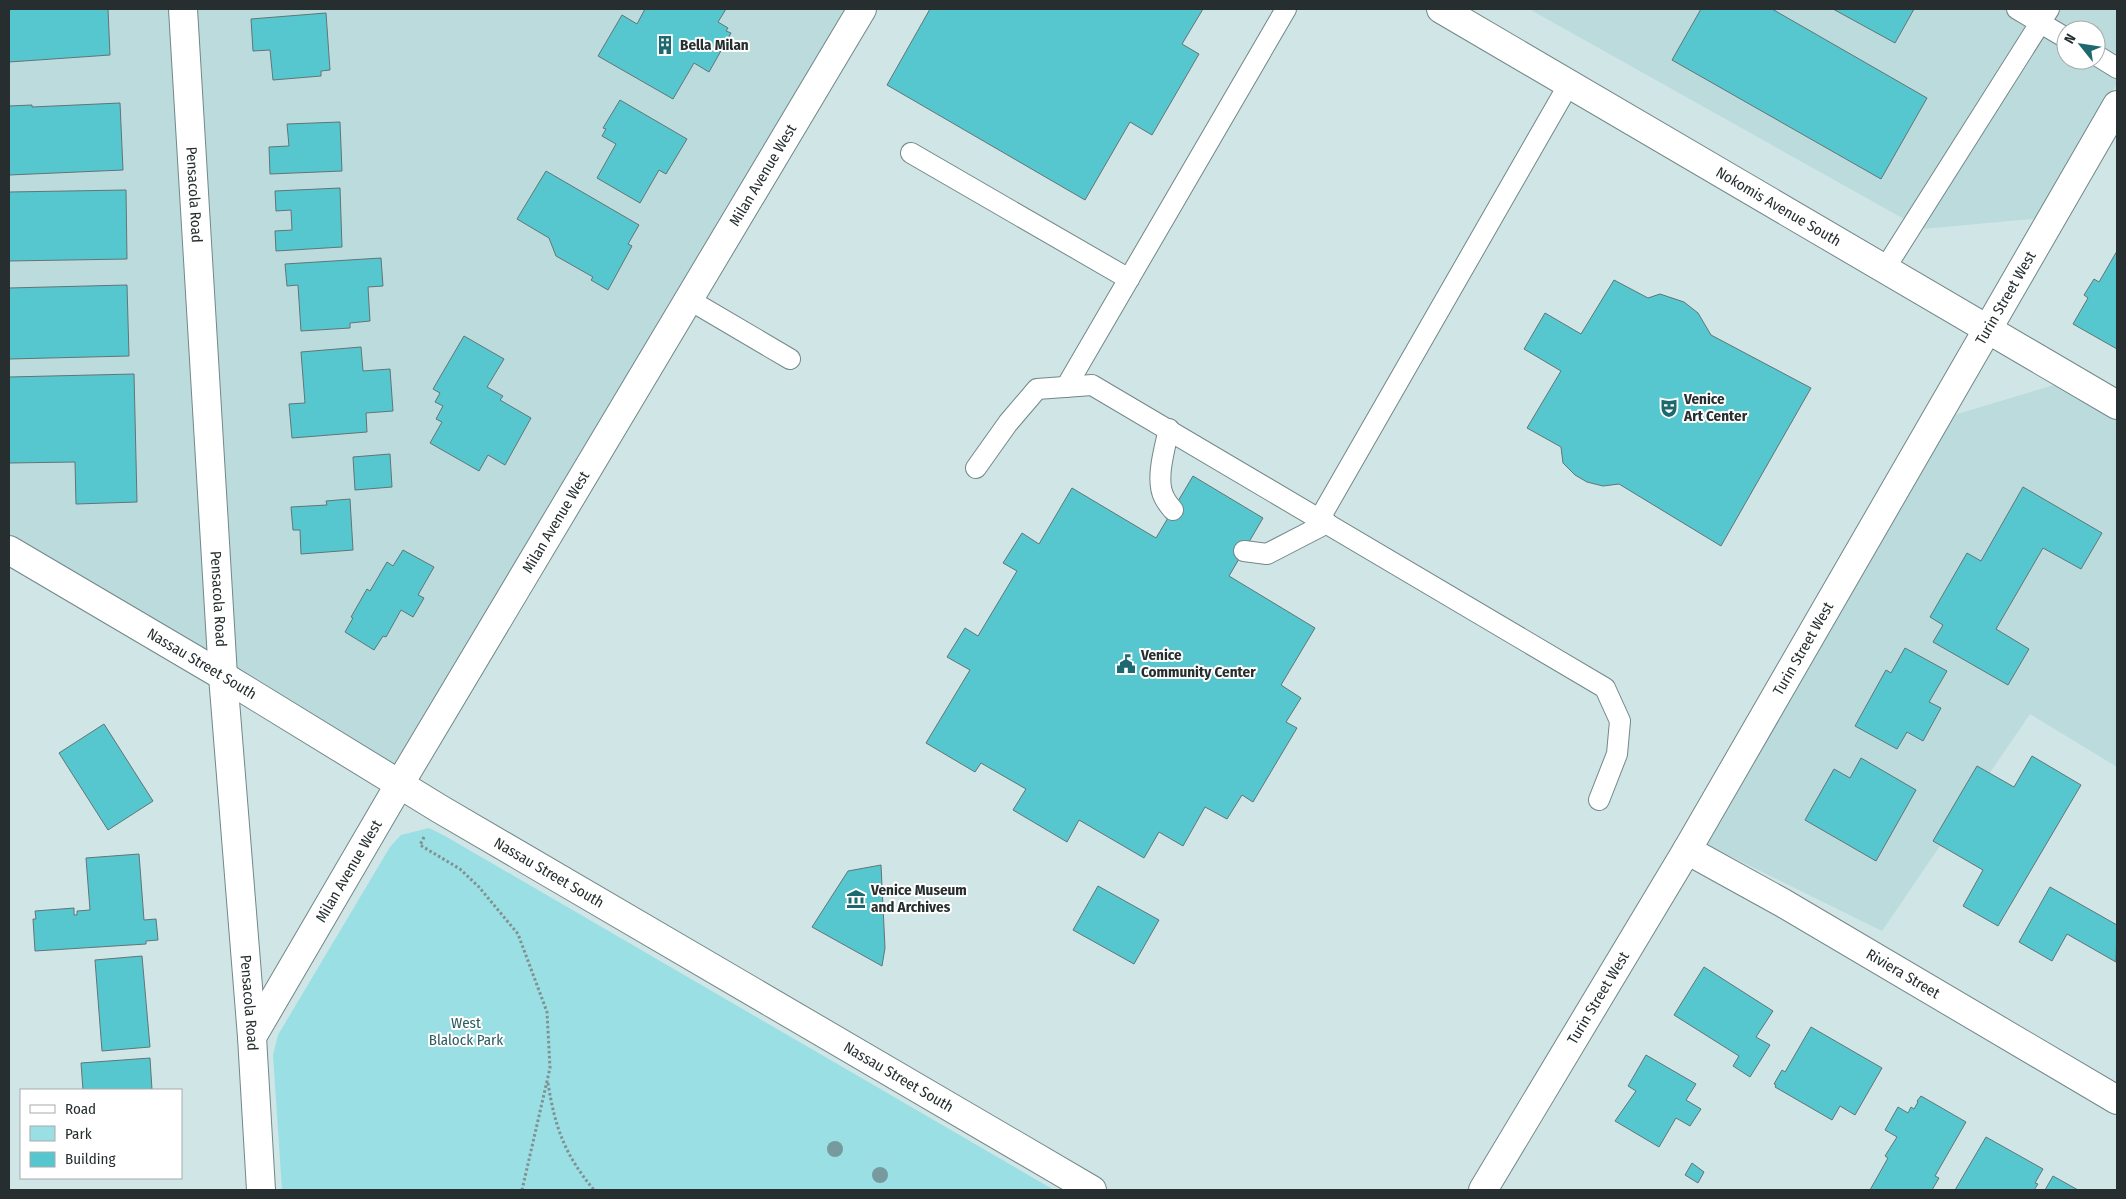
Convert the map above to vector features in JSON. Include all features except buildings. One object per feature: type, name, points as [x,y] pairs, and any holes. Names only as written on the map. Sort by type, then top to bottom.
[{"type":"street","name":"Pensacola Road","points":[[183,9],[223,676],[252,1038],[262,1190]]},
{"type":"street","name":"Nokomis Avenue South","points":[[1441,9],[2117,405]]},
{"type":"street","name":"Milan Avenue West","points":[[252,1038],[399,785],[688,299],[856,11]]},
{"type":"street","name":"Turin Street West","points":[[1484,1190],[1687,850],[2117,105]]},
{"type":"street","name":"Nassau Street South","points":[[9,550],[223,676],[399,785],[1092,1190]]},
{"type":"street","name":"Riviera Street","points":[[1687,850],[1783,903],[2117,1100]]},
{"type":"lane","points":[[1066,387],[1286,9]]},
{"type":"lane","points":[[2017,9],[2045,16],[2056,28]]},
{"type":"lane","points":[[1884,270],[2045,16]]},
{"type":"lane","points":[[2106,61],[2117,68]]},
{"type":"lane","points":[[1244,551],[1267,554],[1323,521],[1569,84]]},
{"type":"lane","points":[[911,153],[1129,279]]},
{"type":"lane","points":[[688,299],[790,359]]},
{"type":"lane","points":[[976,468],[1008,423],[1037,389],[1092,385],[1605,688],[1620,721],[1617,754],[1599,800]]},
{"type":"lane","points":[[1169,429],[1160,481],[1163,496],[1173,510]]},
{"type":"path","points":[[429,828],[420,845],[460,869],[473,881],[518,934],[547,1012],[550,1068],[522,1190]]},
{"type":"path","points":[[547,1081],[556,1126],[579,1171],[594,1190]]},
{"type":"shaded area","points":[[9,9],[848,9],[397,768],[9,542]]},
{"type":"shaded area","points":[[1529,9],[2117,9],[2117,83],[2041,218],[1922,229]]},
{"type":"shaded area","points":[[2077,378],[2117,402],[2117,767],[2030,714],[1882,931],[1695,839],[1941,419]]},
{"type":"green space","name":"West Blalock Park","points":[[429,828],[1054,1190],[282,1190],[273,1055],[278,1035],[390,847],[401,835]]},
{"type":"place","name":"Bella Milan","points":[[665,45]]},
{"type":"place","name":"Venice Art Center","points":[[1669,408]]},
{"type":"place","name":"Venice Community Center","points":[[1126,664]]},
{"type":"place","name":"Venice Museum and Archives","points":[[856,899]]}]
